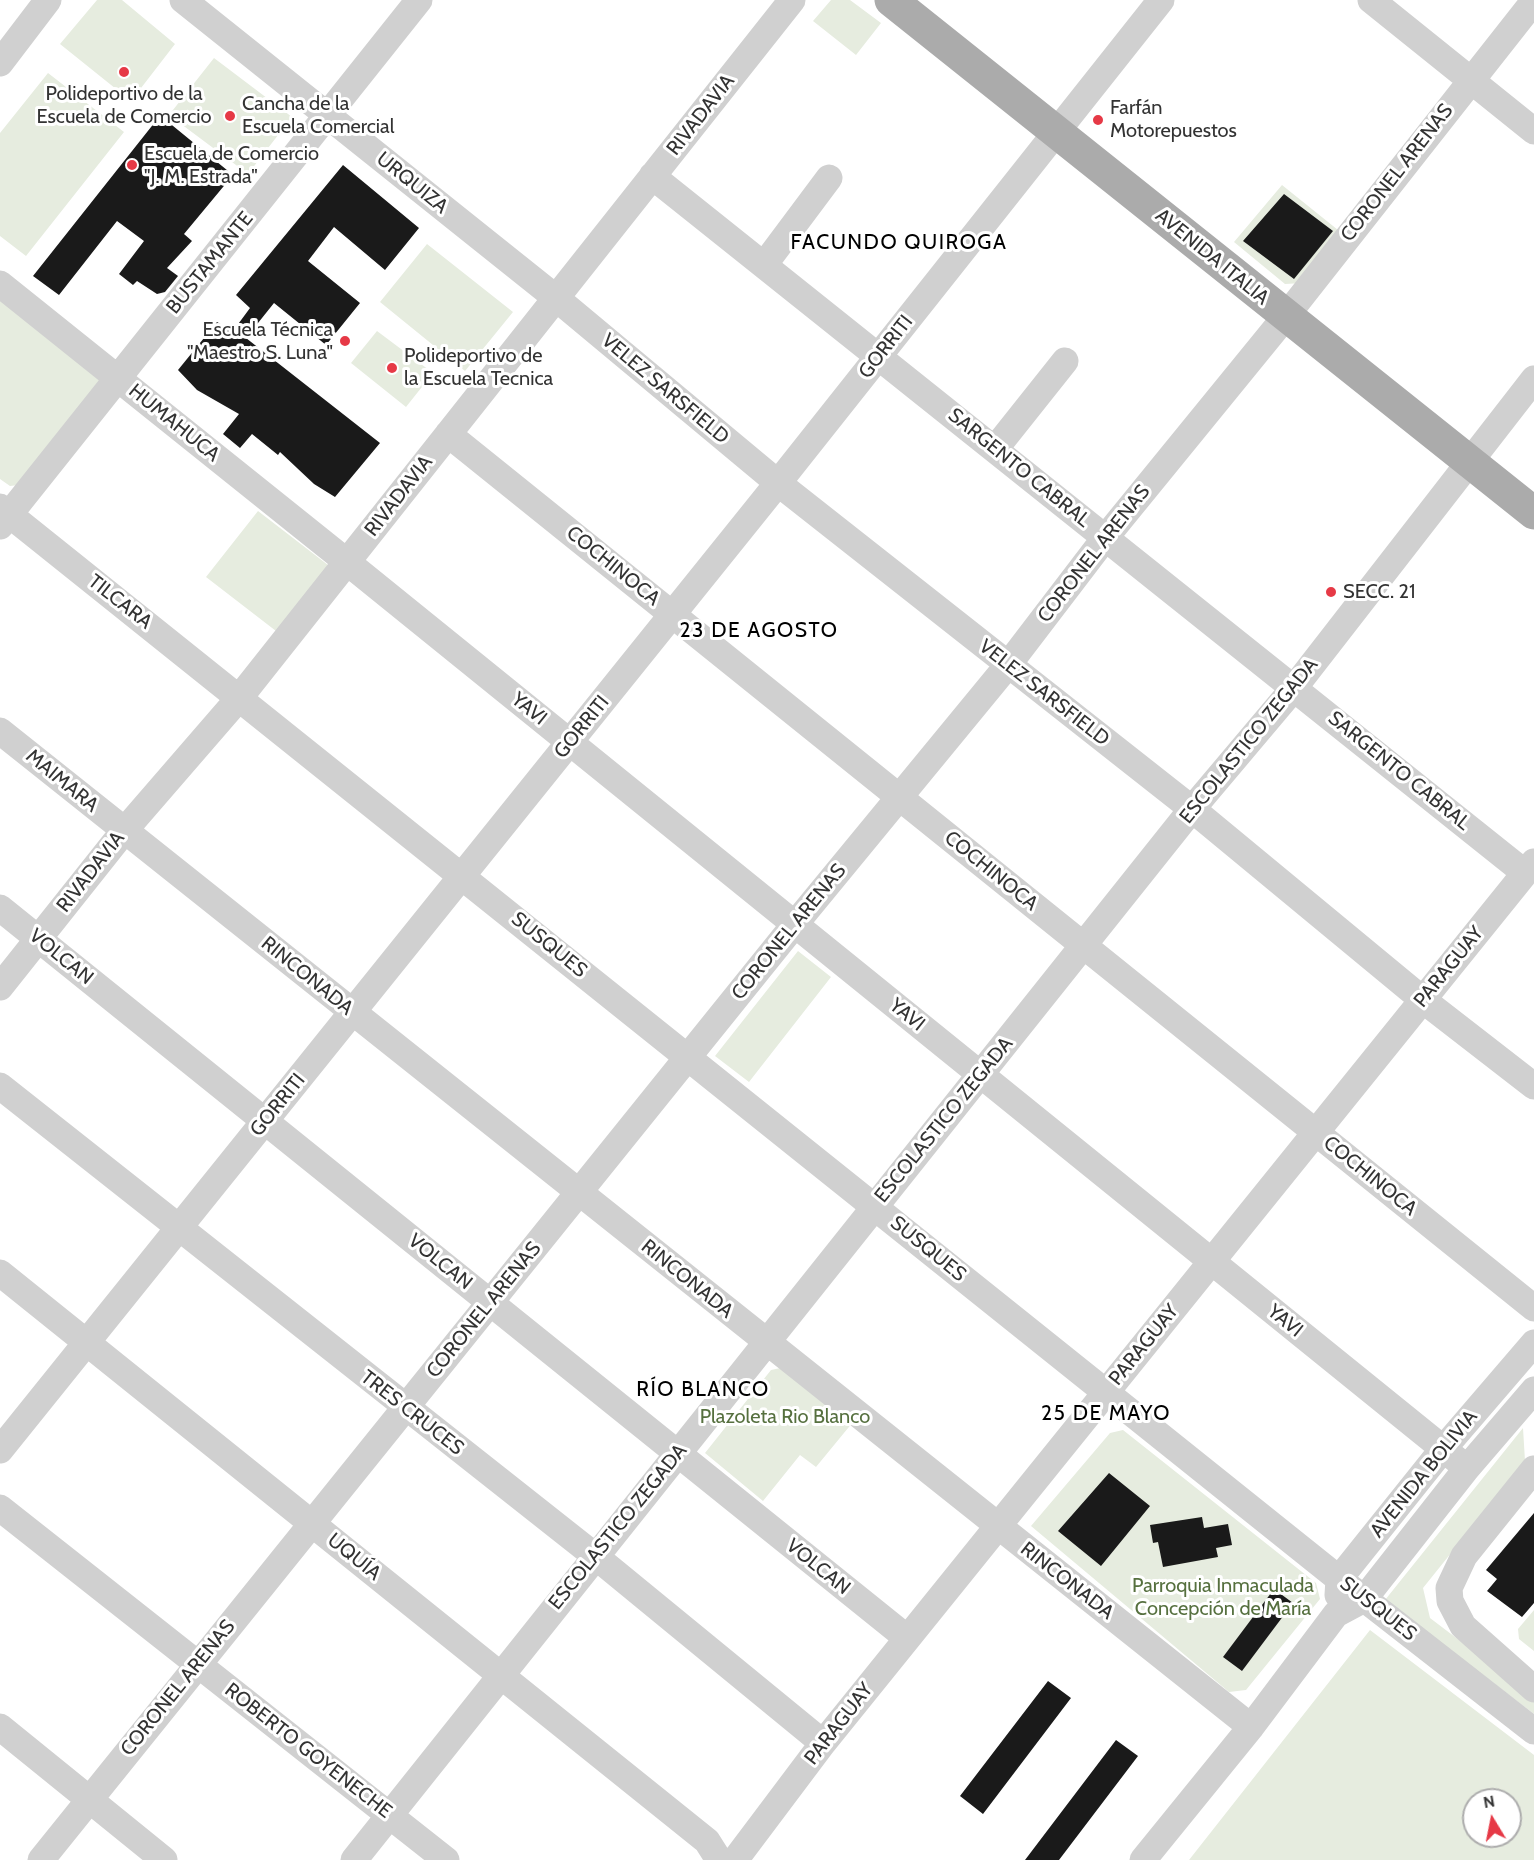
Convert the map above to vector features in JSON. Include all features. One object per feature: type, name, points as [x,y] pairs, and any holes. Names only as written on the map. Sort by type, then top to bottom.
[{"type":"main road","name":"AVENIDA ITALIA","points":[[891,0],[1534,513]]},
{"type":"street","points":[[0,63],[48,0]]},
{"type":"street","name":"URQUIZA","points":[[183,0],[556,298]]},
{"type":"street","name":"BUSTAMANTE","points":[[3,516],[118,378],[419,0]]},
{"type":"street","name":"RIVADAVIA","points":[[0,987],[124,831],[240,697],[792,0]]},
{"type":"street","name":"GORRITI","points":[[0,1450],[778,483],[1161,0]]},
{"type":"street","points":[[1371,0],[1534,131]]},
{"type":"street","name":"CORONEL ARENAS","points":[[41,1860],[88,1798],[578,1192],[1008,665],[1105,538],[1286,315],[1534,1]]},
{"type":"street","name":"SARGENTO CABRAL","points":[[652,176],[1294,688],[1530,867]]},
{"type":"street","points":[[764,265],[829,178]]},
{"type":"street","name":"HUMAHUCA","points":[[0,284],[347,562]]},
{"type":"street","name":"VELEZ SARSFIELD","points":[[556,298],[778,483],[1192,809],[1423,1000],[1534,1086]]},
{"type":"street","points":[[994,449],[1065,361]]},
{"type":"street","name":"ESCOLASTICO ZEGADA","points":[[354,1860],[1192,809],[1294,688],[1534,379]]},
{"type":"street","name":"COCHINOCA","points":[[448,434],[1534,1308]]},
{"type":"street","name":"TILCARA","points":[[3,516],[240,697]]},
{"type":"street","name":"YAVI","points":[[347,562],[1467,1468]]},
{"type":"street","name":"SUSQUES","points":[[240,697],[1364,1599],[1534,1731]]},
{"type":"street","name":"MAIMARA","points":[[0,731],[124,831]]},
{"type":"street","name":"RINCONADA","points":[[124,831],[1251,1726]]},
{"type":"street","name":"PARAGUAY","points":[[730,1855],[1530,867]]},
{"type":"street","name":"VOLCAN","points":[[0,908],[907,1638]]},
{"type":"street","name":"TRES CRUCES","points":[[0,1086],[181,1227],[404,1408],[595,1556],[823,1743]]},
{"type":"street","name":"UQUÍA","points":[[0,1273],[500,1675],[730,1855]]},
{"type":"street","name":"AVENIDA BOLIVIA","points":[[1339,1579],[1443,1449],[1534,1343]]},
{"type":"street","name":"AVENIDA BOLIVIA","points":[[1143,1860],[1251,1726],[1336,1614],[1364,1599],[1467,1468],[1534,1390]]},
{"type":"street","points":[[1534,1469],[1464,1556],[1449,1588],[1450,1601],[1463,1626],[1534,1689]]},
{"type":"street","name":"ROBERTO GOYENECHE","points":[[0,1508],[446,1860]]},
{"type":"street","points":[[1336,1614],[1339,1579]]},
{"type":"street","points":[[0,1727],[164,1860]]},
{"type":"green space","name":"Polideportivo de la Escuela de Comercio","points":[[97,0],[122,0],[175,44],[131,101],[60,44]]},
{"type":"green space","points":[[831,0],[850,0],[881,23],[856,55],[813,21]]},
{"type":"green space","name":"Cancha de la Escuela Comercial","points":[[214,58],[292,117],[248,174],[169,115]]},
{"type":"green space","points":[[48,73],[124,132],[26,256],[0,236],[0,133]]},
{"type":"green space","points":[[1282,185],[1343,234],[1303,283],[1285,284],[1234,242]]},
{"type":"green space","points":[[427,244],[513,312],[465,371],[380,302]]},
{"type":"green space","points":[[0,297],[100,373],[100,391],[28,484],[10,486],[0,479]]},
{"type":"green space","name":"Polideportivo de la Escuela Tecnica","points":[[377,331],[433,373],[406,407],[351,363]]},
{"type":"green space","points":[[258,511],[328,565],[276,631],[206,577]]},
{"type":"green space","points":[[798,951],[831,977],[749,1082],[715,1056]]},
{"type":"green space","name":"Plazoleta Rio Blanco","points":[[790,1366],[853,1422],[816,1467],[800,1455],[763,1501],[705,1453],[771,1370]]},
{"type":"green space","points":[[1523,1428],[1525,1461],[1423,1588],[1430,1618],[1534,1697],[1534,1714],[1385,1600]]},
{"type":"green space","name":"Parroquia Inmaculada Concepción de María","points":[[1123,1430],[1316,1583],[1320,1599],[1246,1690],[1229,1692],[1031,1526],[1110,1433]]},
{"type":"green space","points":[[1534,1610],[1534,1651],[1519,1639],[1518,1629]]},
{"type":"green space","points":[[1370,1630],[1534,1755],[1534,1860],[1189,1860]]},
{"type":"building","points":[[167,121],[233,175],[184,234],[192,241],[167,268],[178,276],[165,292],[157,294],[137,281],[133,285],[119,274],[144,241],[117,221],[59,295],[33,276],[155,122]]},
{"type":"building","points":[[343,165],[419,228],[385,270],[334,227],[308,261],[360,303],[326,345],[274,303],[246,338],[380,443],[335,497],[314,484],[280,452],[278,455],[252,434],[240,448],[223,434],[239,414],[197,390],[178,370],[217,322],[233,331],[250,308],[236,295]]},
{"type":"building","points":[[1284,194],[1333,231],[1294,279],[1243,241]]},
{"type":"building","points":[[1109,1473],[1150,1506],[1101,1566],[1058,1531]]},
{"type":"building","points":[[1534,1513],[1534,1603],[1522,1617],[1487,1591],[1497,1579],[1486,1570]]},
{"type":"building","points":[[1202,1517],[1204,1528],[1228,1524],[1232,1545],[1216,1548],[1218,1557],[1163,1567],[1158,1542],[1153,1543],[1150,1525]]},
{"type":"building","points":[[1274,1589],[1293,1603],[1242,1671],[1223,1657]]},
{"type":"building","points":[[1048,1681],[1071,1698],[983,1814],[960,1796]]},
{"type":"building","points":[[1116,1740],[1138,1756],[1059,1860],[1025,1860]]},
{"type":"place","name":"Polideportivo de la Escuela de Comercio","points":[[124,72]]},
{"type":"place","name":"Cancha de la Escuela Comercial","points":[[230,116]]},
{"type":"place","name":"Farfán Motorepuestos","points":[[1098,120]]},
{"type":"place","name":"Escuela de Comercio \"J. M. Estrada\"","points":[[132,165]]},
{"type":"place","name":"Escuela Técnica \"Maestro S. Luna\"","points":[[345,341]]},
{"type":"place","name":"Polideportivo de la Escuela Tecnica","points":[[392,368]]},
{"type":"place","name":"SECC. 21","points":[[1331,592]]},
{"type":"district","name":"FACUNDO QUIROGA","points":[[899,243]]},
{"type":"district","name":"23 DE AGOSTO","points":[[759,631]]},
{"type":"district","name":"RÍO BLANCO","points":[[703,1390]]},
{"type":"district","name":"25 DE MAYO","points":[[1106,1414]]}]
